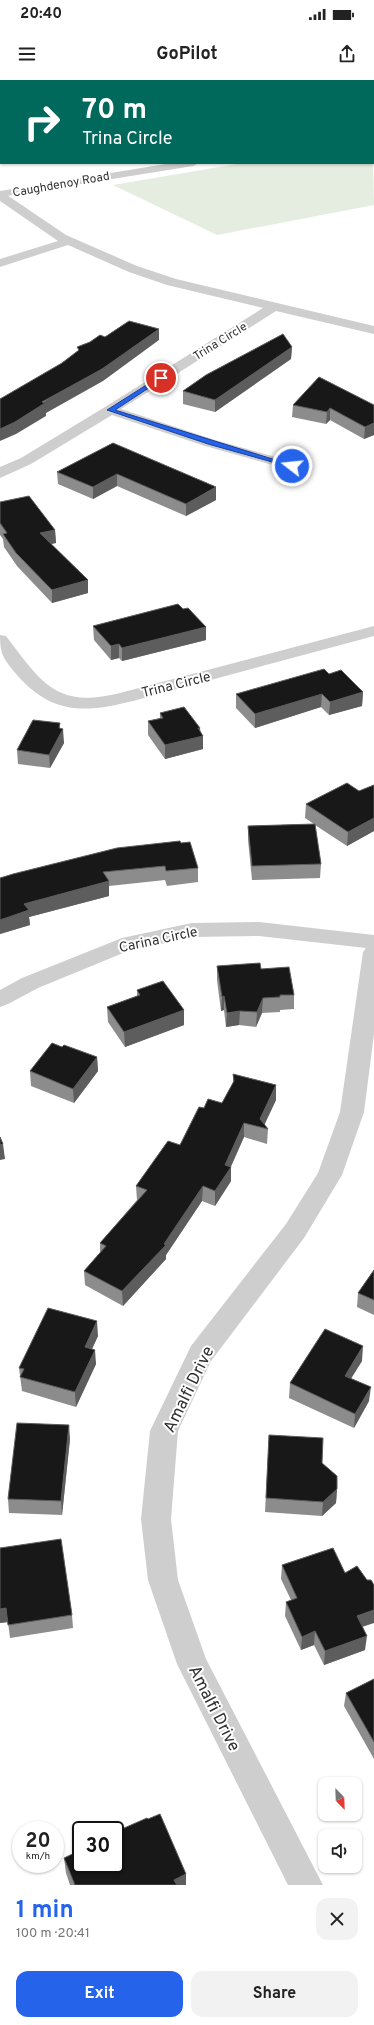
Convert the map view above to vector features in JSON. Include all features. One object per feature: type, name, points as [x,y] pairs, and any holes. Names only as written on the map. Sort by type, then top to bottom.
[{"type":"street","name":"Caughdenoy Road","points":[[0,195],[187,164]]},
{"type":"street","name":"Trina Circle","points":[[0,195],[38,223],[69,241],[133,269],[172,282],[374,330]]},
{"type":"street","points":[[0,263],[69,241]]},
{"type":"street","name":"Trina Circle","points":[[0,473],[26,461],[110,410],[275,306]]},
{"type":"street","points":[[110,410],[210,443],[292,466]]},
{"type":"street","name":"Trina Circle","points":[[0,640],[25,673],[49,696],[70,703],[96,704],[194,680],[374,630]]},
{"type":"street","name":"Carina Circle","points":[[0,999],[30,983],[122,945],[192,930],[259,929],[374,942]]},
{"type":"street","name":"Amalfi Drive","points":[[306,1885],[192,1664],[163,1580],[156,1519],[164,1431],[201,1354],[295,1231],[330,1175],[352,1112],[374,952]]},
{"type":"shaded area","points":[[237,164],[373,164],[374,205],[217,235],[113,185]]},
{"type":"building","points":[[129,321],[159,329],[102,369],[42,402],[45,403],[15,422],[0,429],[0,399],[62,363],[79,350],[77,347],[90,342],[100,335],[105,337]]},
{"type":"building","points":[[283,334],[292,347],[215,400],[183,391],[206,375]]},
{"type":"building","points":[[319,377],[374,405],[374,423],[365,427],[330,408],[327,412],[293,405]]},
{"type":"building","points":[[113,443],[216,487],[186,504],[117,474],[93,487],[57,472]]},
{"type":"building","points":[[29,496],[55,530],[40,533],[88,580],[52,590],[16,553],[3,534],[7,533],[0,523],[0,502]]},
{"type":"building","points":[[178,604],[183,609],[188,608],[206,627],[122,648],[119,644],[111,646],[93,626]]},
{"type":"building","points":[[324,669],[329,674],[341,670],[363,692],[330,702],[322,694],[255,714],[236,694]]},
{"type":"building","points":[[184,707],[200,728],[198,728],[203,736],[165,745],[148,721],[163,718],[160,713]]},
{"type":"building","points":[[33,720],[60,723],[59,728],[63,729],[49,755],[17,750]]},
{"type":"building","points":[[347,783],[359,791],[374,785],[374,818],[348,832],[306,804]]},
{"type":"building","points":[[315,824],[321,864],[252,866],[248,826]]},
{"type":"building","points":[[180,841],[181,843],[190,842],[198,868],[166,871],[165,866],[103,872],[109,881],[24,904],[29,910],[0,920],[0,878],[117,848]]},
{"type":"building","points":[[260,963],[261,969],[289,967],[294,995],[280,995],[280,997],[263,998],[257,1012],[240,1011],[227,1013],[224,996],[222,997],[217,966]]},
{"type":"building","points":[[163,981],[184,1010],[124,1032],[107,1007],[140,995],[137,990]]},
{"type":"building","points":[[52,1043],[62,1047],[64,1045],[97,1057],[73,1089],[30,1071]]},
{"type":"building","points":[[233,1074],[276,1085],[260,1119],[268,1129],[244,1123],[225,1165],[231,1167],[215,1191],[203,1186],[164,1244],[166,1245],[122,1291],[84,1271],[106,1246],[100,1243],[147,1190],[136,1186],[168,1141],[180,1145],[199,1107],[204,1108],[208,1099],[222,1103],[234,1081]]},
{"type":"building","points":[[0,1137],[3,1144],[0,1145]]},
{"type":"building","points":[[374,1270],[374,1300],[358,1293]]},
{"type":"building","points":[[48,1308],[97,1321],[85,1347],[95,1350],[75,1392],[20,1377],[24,1369],[19,1368]]},
{"type":"building","points":[[325,1329],[363,1346],[345,1376],[371,1387],[355,1414],[290,1383]]},
{"type":"building","points":[[17,1423],[69,1425],[61,1501],[8,1499]]},
{"type":"building","points":[[269,1435],[323,1438],[322,1463],[337,1476],[337,1489],[323,1502],[266,1498]]},
{"type":"building","points":[[61,1539],[72,1615],[8,1625],[6,1608],[0,1609],[0,1548]]},
{"type":"building","points":[[333,1548],[345,1573],[357,1566],[367,1580],[371,1580],[374,1585],[374,1610],[357,1616],[367,1636],[325,1651],[315,1631],[302,1637],[286,1602],[297,1598],[282,1565]]},
{"type":"building","points":[[374,1679],[374,1742],[346,1693]]},
{"type":"building","points":[[160,1814],[186,1874],[174,1880],[177,1885],[75,1885],[64,1858],[72,1854],[72,1873],[124,1873],[124,1828],[147,1818],[148,1819]]},
{"type":"route","points":[[161,378],[110,410],[210,443],[292,466]]}]
